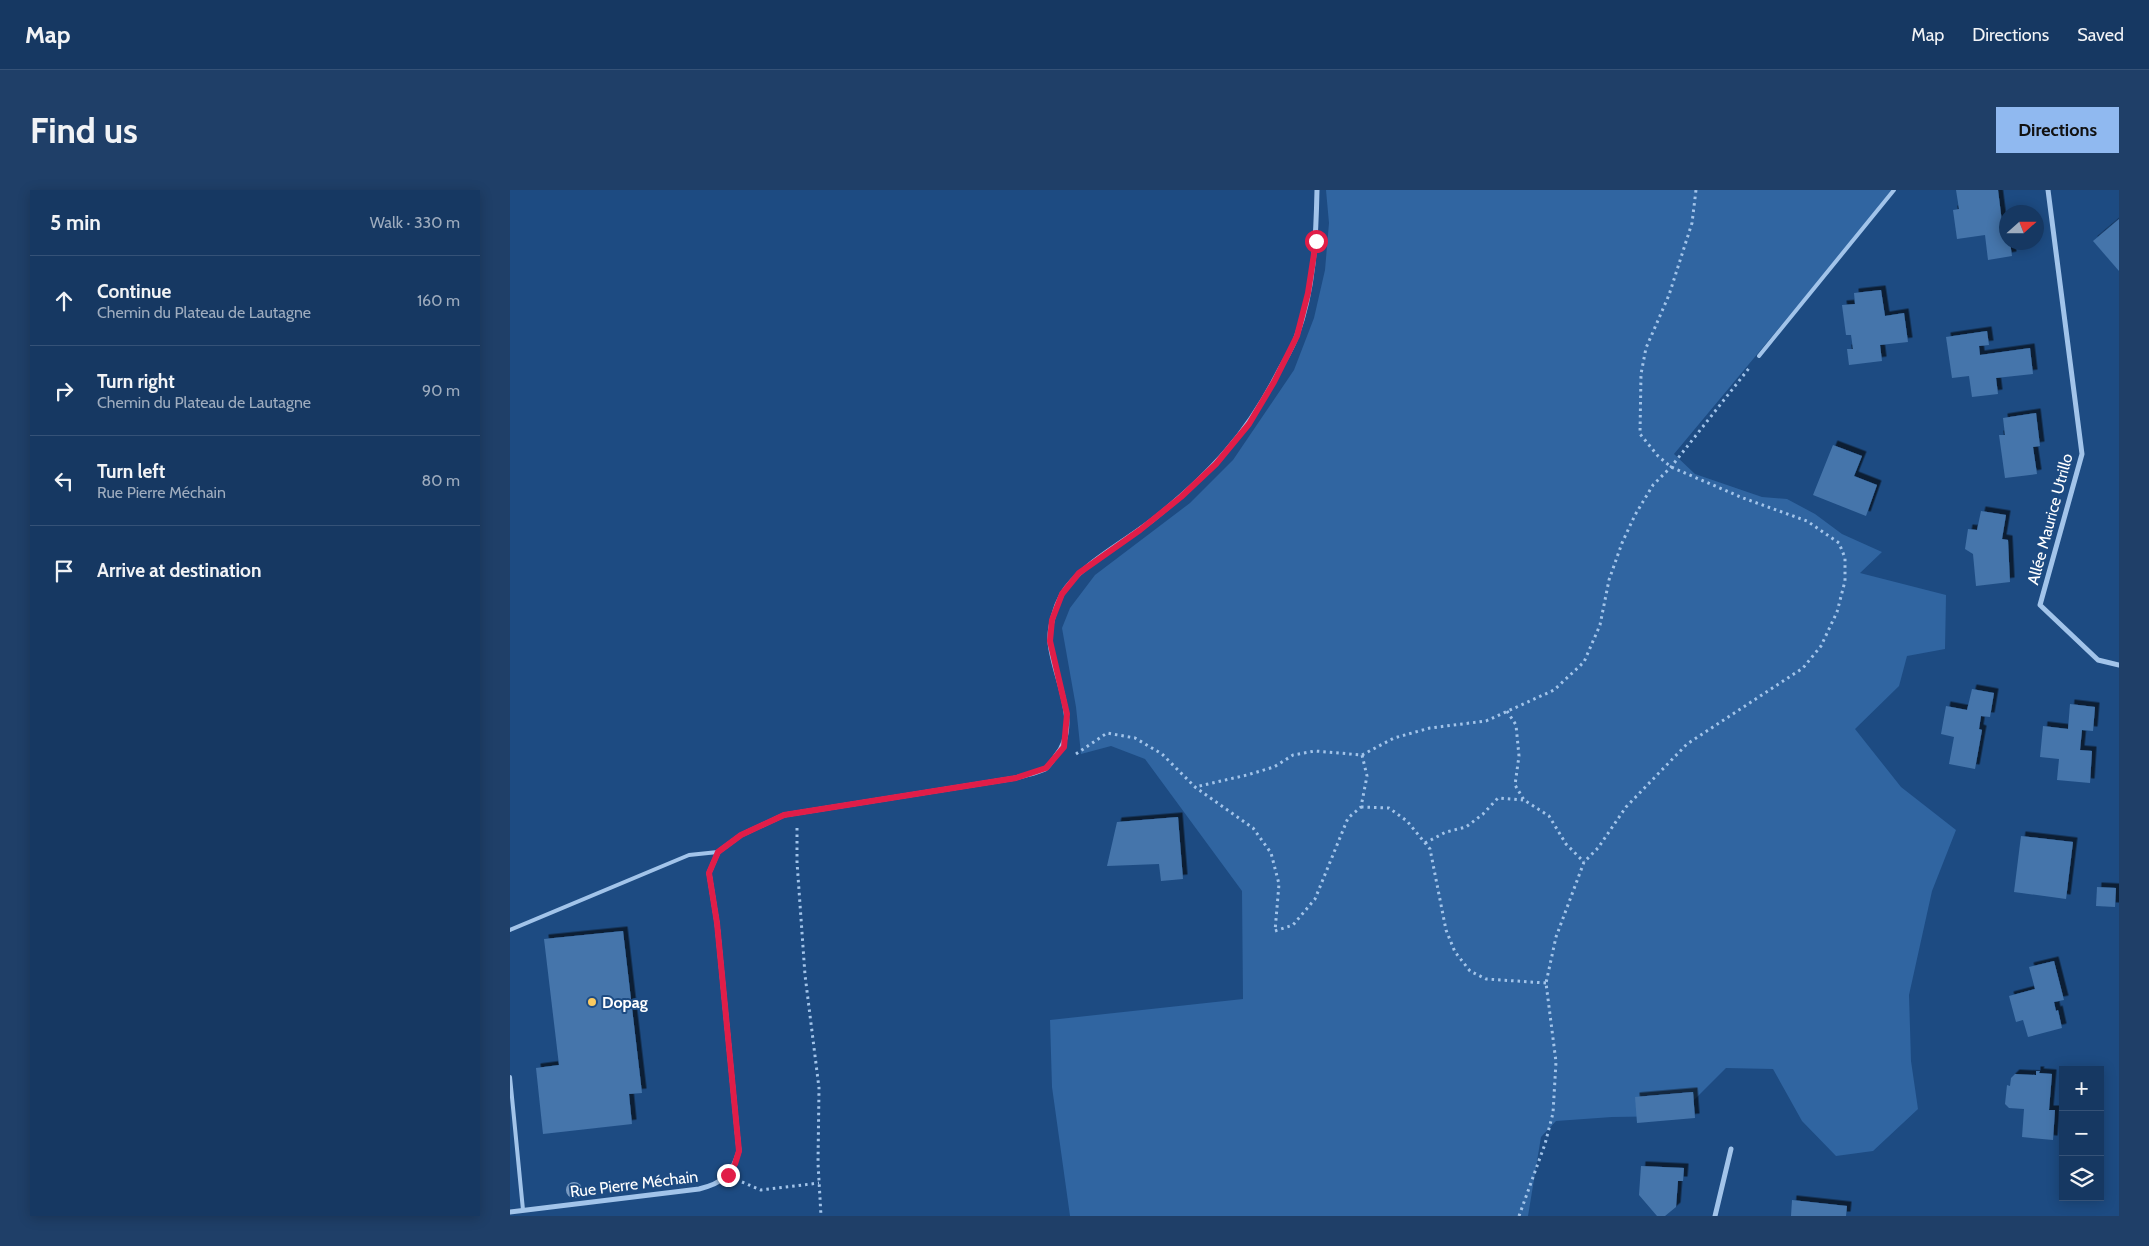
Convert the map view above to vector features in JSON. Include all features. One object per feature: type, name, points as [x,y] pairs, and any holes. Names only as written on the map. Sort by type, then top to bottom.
[{"type":"street","points":[[728,1175],[735,1164],[739,1151],[717,923],[709,873],[718,852],[741,835],[784,815],[1016,778],[1046,768],[1064,747],[1067,714],[1050,641],[1052,620],[1062,594],[1079,573],[1140,530],[1181,497],[1216,464],[1249,424],[1274,382],[1297,336],[1308,293],[1316,241],[1317,190]]},
{"type":"street","name":"Allée Maurice Utrillo","points":[[2048,190],[2082,454],[2040,604],[2098,660],[2119,664]]},
{"type":"street","points":[[1714,1216],[1731,1150]]},
{"type":"street","name":"Rue Pierre Méchain","points":[[510,1212],[524,1213],[699,1189],[715,1185],[728,1175]]},
{"type":"lane","points":[[1759,356],[1894,190]]},
{"type":"lane","points":[[510,930],[689,855],[718,852]]},
{"type":"lane","points":[[510,1077],[524,1213]]},
{"type":"path","points":[[1520,1216],[1545,1144],[1553,1112],[1556,1062],[1546,983],[1556,937],[1584,862],[1598,848],[1626,807],[1686,744],[1803,668],[1821,646],[1837,612],[1845,582],[1845,558],[1839,543],[1807,521],[1743,498],[1671,467],[1658,456],[1640,434],[1641,374],[1646,348],[1669,295],[1692,223],[1696,190]]},
{"type":"path","points":[[1195,787],[1265,770],[1294,755],[1315,751],[1362,755],[1394,738],[1430,728],[1486,721],[1554,690],[1584,662],[1600,625],[1609,580],[1622,543],[1635,515],[1653,485],[1671,467],[1759,356]]},
{"type":"path","points":[[1507,711],[1516,724],[1519,756],[1514,785],[1524,800],[1549,816],[1566,844],[1584,862]]},
{"type":"path","points":[[1046,768],[1078,752],[1107,733],[1134,738],[1155,750],[1195,787],[1252,828],[1271,853],[1279,884],[1275,931],[1293,925],[1315,899],[1348,818],[1361,807],[1367,776],[1362,755]]},
{"type":"path","points":[[1425,843],[1446,832],[1466,827],[1483,814],[1498,798],[1524,800]]},
{"type":"path","points":[[1361,807],[1389,808],[1407,821],[1430,849],[1446,930],[1456,952],[1470,971],[1486,979],[1546,983]]},
{"type":"path","points":[[798,813],[797,862],[805,975],[819,1088],[821,1216]]},
{"type":"path","points":[[728,1175],[761,1190],[819,1183]]},
{"type":"shaded area","points":[[1326,190],[1894,190],[1674,454],[1695,474],[1762,497],[1787,499],[1815,514],[1842,534],[1882,552],[1860,573],[1946,595],[1945,649],[1907,656],[1899,686],[1855,729],[1901,787],[1956,830],[1932,891],[1909,995],[1911,1061],[1918,1109],[1873,1151],[1836,1156],[1802,1121],[1773,1069],[1726,1068],[1678,1116],[1612,1117],[1556,1121],[1541,1137],[1528,1216],[1070,1216],[1052,1087],[1050,1020],[1243,999],[1242,891],[1145,759],[1111,746],[1081,754],[1076,707],[1062,628],[1070,608],[1095,575],[1190,503],[1233,460],[1294,370],[1314,318],[1325,270],[1329,223]]},
{"type":"building","points":[[1956,190],[1998,190],[2000,205],[1999,250],[2011,250],[2012,256],[1988,260],[1985,235],[1957,239],[1953,210],[1959,209]]},
{"type":"building","points":[[2119,219],[2119,271],[2093,241]]},
{"type":"building","points":[[1881,290],[1885,316],[1904,313],[1908,342],[1880,345],[1882,361],[1849,365],[1847,349],[1853,349],[1851,335],[1846,335],[1842,305],[1855,304],[1854,293]]},
{"type":"building","points":[[1987,331],[1989,345],[1979,346],[1980,355],[2030,348],[2033,374],[1996,378],[1998,394],[1972,397],[1969,376],[1952,378],[1946,337]]},
{"type":"building","points":[[2036,413],[2040,446],[2033,447],[2037,474],[2005,478],[1999,435],[2005,435],[2003,418]]},
{"type":"building","points":[[1833,445],[1862,456],[1854,476],[1877,485],[1866,516],[1813,495]]},
{"type":"building","points":[[1981,511],[2006,515],[2002,539],[2008,540],[2010,582],[1976,586],[1973,554],[1965,549],[1968,529],[1977,530]]},
{"type":"building","points":[[1972,689],[1994,693],[1990,717],[1981,716],[1979,729],[1982,730],[1975,769],[1949,764],[1954,737],[1941,734],[1946,706],[1967,710]]},
{"type":"building","points":[[2070,704],[2095,707],[2093,731],[2082,730],[2080,750],[2092,751],[2090,783],[2057,780],[2059,759],[2040,757],[2043,726],[2068,729]]},
{"type":"building","points":[[1178,817],[1183,879],[1161,881],[1159,864],[1107,866],[1117,822]]},
{"type":"building","points":[[2021,836],[2073,842],[2066,899],[2014,892]]},
{"type":"building","points":[[2097,887],[2116,888],[2115,907],[2096,906]]},
{"type":"building","name":"Dopag","points":[[623,931],[642,1093],[629,1094],[632,1124],[543,1134],[536,1068],[559,1065],[544,939]]},
{"type":"building","points":[[2054,961],[2064,1000],[2054,1002],[2062,1028],[2028,1037],[2023,1020],[2016,1022],[2009,996],[2035,989],[2029,967]]},
{"type":"building","points":[[2036,1071],[2052,1074],[2049,1110],[2055,1110],[2053,1140],[2022,1137],[2024,1109],[2009,1108],[2005,1104],[2007,1085],[2010,1086],[2011,1078],[2015,1074],[2036,1075]]},
{"type":"building","points":[[1693,1092],[1695,1118],[1637,1123],[1635,1097]]},
{"type":"building","points":[[1641,1166],[1684,1168],[1683,1181],[1678,1181],[1676,1207],[1665,1216],[1657,1216],[1639,1195]]},
{"type":"building","points":[[1792,1200],[1847,1206],[1846,1216],[1791,1216]]},
{"type":"place","name":"Dopag","points":[[592,1002]]},
{"type":"route","points":[[728,1175],[735,1164],[739,1151],[717,923],[709,873],[718,852],[741,835],[784,815],[1016,778],[1046,768],[1064,747],[1067,714],[1050,641],[1052,620],[1062,594],[1079,573],[1140,530],[1181,497],[1216,464],[1249,424],[1274,382],[1297,336],[1308,293],[1316,241]]}]
